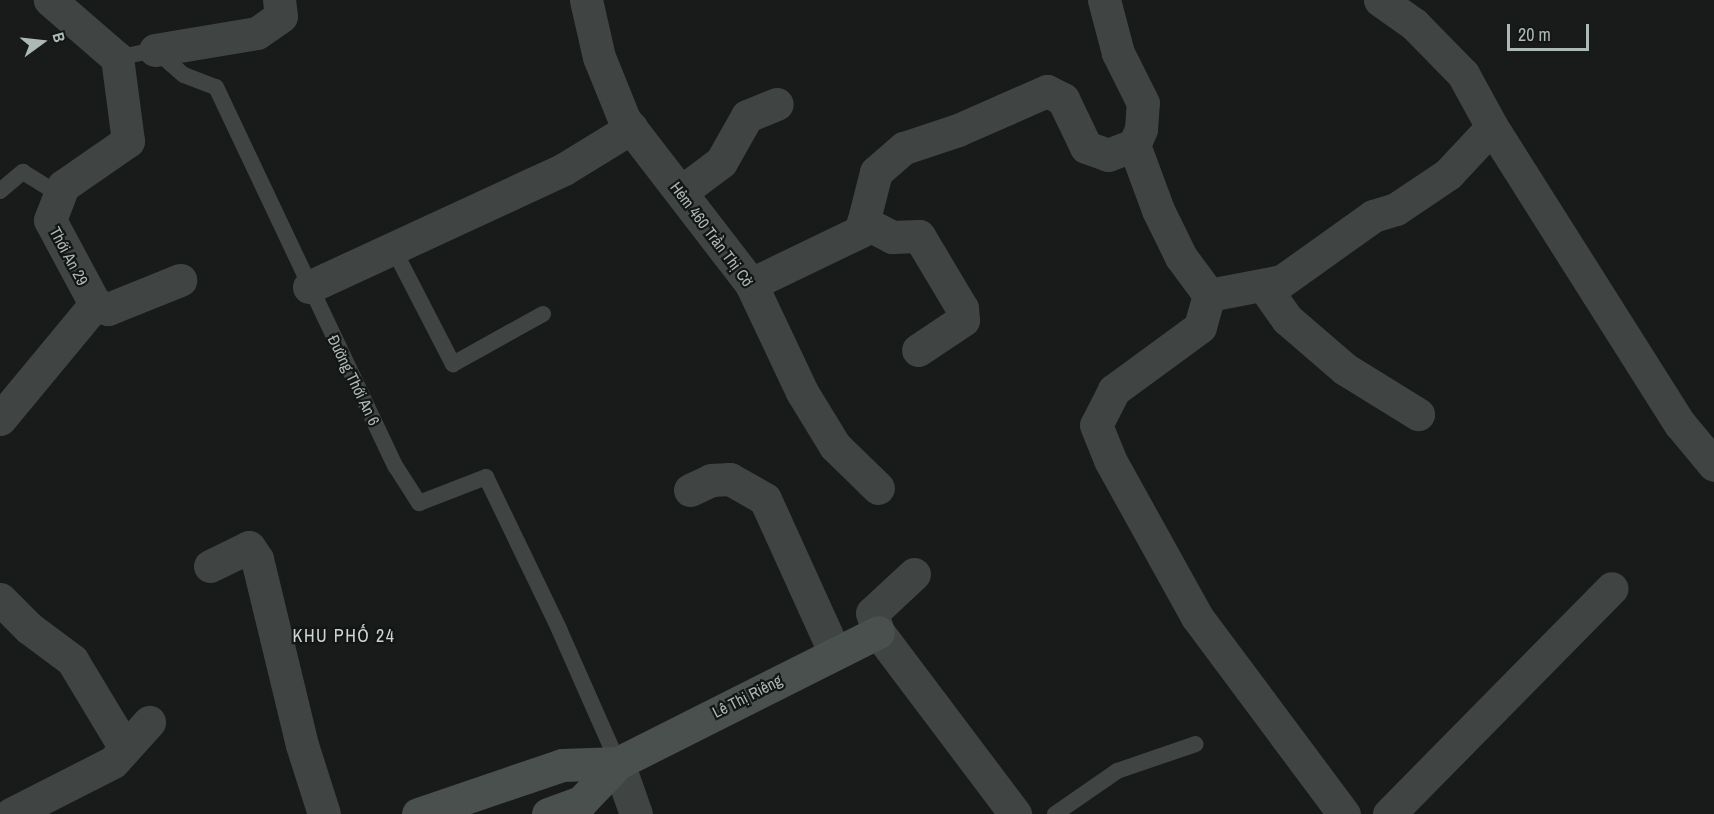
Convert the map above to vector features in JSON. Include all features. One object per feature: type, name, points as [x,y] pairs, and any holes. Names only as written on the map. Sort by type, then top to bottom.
[{"type":"street","points":[[50,0],[117,58]]},
{"type":"street","points":[[155,50],[257,33],[281,16],[279,0]]},
{"type":"street","name":"Hẻm 460 Trần Thị Cờ","points":[[586,0],[599,57],[631,128],[752,284],[802,393],[835,446],[878,488]]},
{"type":"street","points":[[1380,0],[1414,24],[1463,74],[1491,127],[1680,424],[1714,465]]},
{"type":"street","points":[[1109,2],[1118,53],[1143,103],[1141,129],[1134,145],[1158,210],[1181,257],[1209,295]]},
{"type":"street","name":"Thới An 29","points":[[0,419],[95,304],[50,220],[63,186],[128,141],[117,58]]},
{"type":"street","points":[[752,284],[861,231],[876,172],[904,148],[958,130],[1047,91],[1063,99],[1086,147],[1108,155],[1134,145]]},
{"type":"street","points":[[681,192],[721,162],[747,116],[777,104]]},
{"type":"street","points":[[1209,295],[1282,281],[1373,216],[1396,210],[1448,174],[1491,127]]},
{"type":"street","points":[[309,287],[564,169],[631,128]]},
{"type":"street","points":[[863,222],[892,237],[919,236],[962,308],[963,320],[918,350]]},
{"type":"street","points":[[95,304],[108,309],[180,279]]},
{"type":"street","points":[[1263,285],[1287,319],[1345,369],[1419,414]]},
{"type":"street","points":[[1209,295],[1200,327],[1114,390],[1096,425],[1110,460],[1197,617],[1344,814]]},
{"type":"street","points":[[690,490],[711,480],[730,478],[765,499],[834,651]]},
{"type":"street","points":[[210,566],[249,547],[257,559],[302,745],[324,814]]},
{"type":"street","points":[[914,574],[872,613],[878,632],[1016,814]]},
{"type":"street","points":[[1389,814],[1612,588]]},
{"type":"street","points":[[0,599],[29,628],[72,660],[125,748]]},
{"type":"street","name":"Lê Thị Riêng","points":[[548,814],[582,802],[618,763],[834,651],[878,632]]},
{"type":"street","points":[[11,814],[112,762],[149,722]]},
{"type":"street","points":[[618,763],[636,814]]},
{"type":"street","name":"Lê Thị Riêng","points":[[418,814],[562,765],[618,763]]},
{"type":"lane","points":[[117,58],[155,50]]},
{"type":"lane","name":"Đường Thới An 6","points":[[155,50],[184,75],[216,87],[396,467],[419,503],[486,477],[560,629],[618,763]]},
{"type":"lane","points":[[0,191],[23,172],[60,195]]},
{"type":"lane","points":[[393,248],[453,364],[543,314]]},
{"type":"lane","points":[[1055,814],[1117,771],[1196,744]]},
{"type":"district","name":"KHU PHỐ 24","points":[[344,636]]}]
